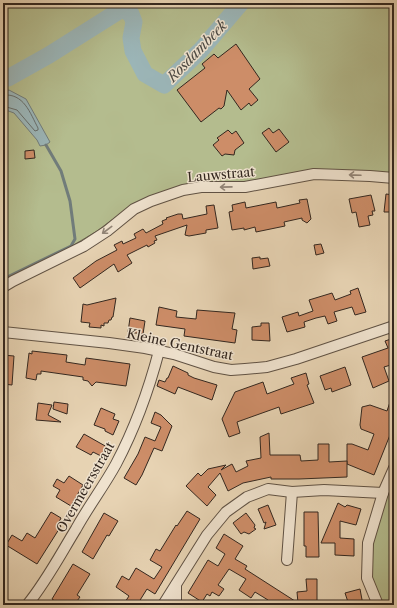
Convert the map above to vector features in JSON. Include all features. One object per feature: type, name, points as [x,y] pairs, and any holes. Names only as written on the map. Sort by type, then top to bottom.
[{"type":"street","name":"Lauwstraat","points":[[3,287],[84,246],[107,231],[134,209],[151,200],[183,190],[201,187],[244,187],[314,174],[394,178]]},
{"type":"street","name":"Kleine Gentstraat","points":[[3,332],[109,343],[159,351],[174,354],[214,367],[231,370],[267,367],[296,359],[394,326]]},
{"type":"street","name":"Overmeersstraat","points":[[26,605],[54,568],[76,528],[116,464],[130,434],[155,368],[159,351]]},
{"type":"street","points":[[378,605],[367,578],[368,542],[383,493],[394,468]]},
{"type":"street","points":[[163,605],[207,535],[226,512],[247,497],[268,489],[292,492],[324,490],[383,493]]},
{"type":"street","points":[[287,560],[292,492]]},
{"type":"street","points":[[176,585],[176,605]]},
{"type":"green space","points":[[3,3],[394,3],[394,174],[244,184],[187,184],[132,205],[97,231],[37,267],[3,283]]},
{"type":"green space","points":[[394,475],[394,605],[382,605],[371,576],[373,538]]},
{"type":"water","points":[[9,90],[26,99],[50,142],[46,145],[40,146],[37,140],[14,113],[3,109],[3,92]]},
{"type":"building","points":[[236,44],[260,79],[249,89],[258,100],[251,106],[249,103],[241,110],[227,90],[224,106],[221,109],[219,108],[201,122],[177,90],[205,68],[202,64],[214,54],[218,58]]},
{"type":"building","points":[[269,128],[273,133],[279,129],[289,142],[276,152],[262,133]]},
{"type":"building","points":[[228,130],[232,134],[236,131],[244,143],[235,150],[234,155],[225,154],[222,156],[213,145],[219,140],[217,138]]},
{"type":"building","points":[[34,150],[35,158],[25,159],[25,151]]},
{"type":"building","points":[[386,194],[394,195],[394,212],[384,212]]},
{"type":"building","points":[[371,195],[375,211],[372,211],[373,215],[368,216],[370,225],[359,227],[356,212],[352,213],[349,199]]},
{"type":"building","points":[[307,199],[311,219],[307,223],[302,220],[302,218],[284,222],[285,226],[256,232],[255,227],[244,230],[244,228],[232,230],[229,212],[233,211],[232,205],[245,202],[246,208],[276,202],[277,208],[300,203],[299,200]]},
{"type":"building","points":[[214,205],[218,228],[206,230],[206,233],[189,236],[185,235],[187,225],[155,236],[157,240],[154,241],[155,243],[148,247],[147,245],[127,255],[132,263],[118,272],[114,264],[80,288],[73,278],[96,261],[117,250],[114,245],[122,241],[123,244],[136,238],[134,234],[143,229],[146,233],[163,224],[162,221],[167,219],[166,218],[178,214],[182,214],[183,219],[207,214],[206,206]]},
{"type":"building","points":[[321,244],[324,253],[316,255],[314,245]]},
{"type":"building","points":[[260,257],[260,259],[268,258],[270,266],[253,269],[252,258]]},
{"type":"building","points":[[358,288],[366,312],[355,315],[352,307],[334,312],[337,321],[328,324],[325,316],[304,322],[305,327],[287,332],[282,317],[298,312],[299,316],[313,311],[309,300],[332,293],[335,300],[351,294],[350,291]]},
{"type":"building","points":[[116,298],[113,317],[108,323],[104,323],[104,326],[101,325],[101,328],[89,327],[90,323],[81,322],[83,304],[87,305]]},
{"type":"building","points":[[159,307],[177,311],[176,317],[196,319],[197,310],[235,313],[232,329],[237,330],[235,343],[184,336],[185,329],[156,325]]},
{"type":"building","points":[[130,318],[145,321],[143,334],[128,332]]},
{"type":"building","points":[[261,323],[269,323],[270,341],[252,340],[252,327],[261,326]]},
{"type":"building","points":[[394,338],[394,364],[384,367],[389,381],[373,388],[362,357],[388,348],[385,341]]},
{"type":"building","points":[[32,351],[67,355],[66,362],[85,365],[86,358],[130,364],[126,386],[96,382],[92,386],[88,381],[83,380],[83,377],[41,371],[41,374],[37,374],[36,380],[26,378],[29,353],[32,354]]},
{"type":"building","points":[[3,355],[14,356],[12,385],[3,384]]},
{"type":"building","points":[[173,366],[188,373],[188,375],[194,378],[217,385],[212,400],[178,387],[175,394],[157,386],[159,380],[165,382]]},
{"type":"building","points":[[345,367],[351,385],[332,392],[331,388],[325,390],[320,376]]},
{"type":"building","points":[[306,373],[309,384],[307,385],[314,403],[281,414],[279,407],[237,422],[240,433],[229,437],[222,419],[235,392],[263,382],[267,394],[294,384],[291,378]]},
{"type":"building","points":[[393,393],[394,425],[374,475],[347,464],[347,444],[352,444],[368,450],[374,434],[361,429],[362,407],[370,405],[387,411]]},
{"type":"building","points":[[54,402],[68,404],[67,414],[53,409]]},
{"type":"building","points":[[38,403],[52,405],[48,415],[61,422],[36,420]]},
{"type":"building","points":[[101,408],[115,414],[113,419],[119,421],[113,435],[105,431],[105,429],[94,425]]},
{"type":"building","points":[[155,412],[161,415],[172,426],[162,451],[154,448],[136,485],[124,478],[138,454],[145,437],[155,441],[161,427],[151,423]]},
{"type":"building","points":[[269,433],[270,455],[300,455],[301,461],[318,460],[318,444],[329,444],[329,462],[347,461],[347,477],[271,479],[271,477],[243,483],[228,491],[220,473],[208,487],[216,495],[207,506],[186,486],[198,473],[201,476],[208,469],[226,465],[221,470],[232,464],[236,472],[248,466],[246,461],[261,458],[260,437]]},
{"type":"building","points":[[84,434],[107,447],[101,456],[93,452],[91,455],[76,447]]},
{"type":"building","points":[[69,476],[83,485],[71,506],[56,497],[60,490],[53,486],[57,479],[64,483]]},
{"type":"building","points":[[338,503],[345,507],[347,505],[361,509],[356,525],[340,521],[340,538],[354,539],[354,556],[335,555],[335,543],[321,543]]},
{"type":"building","points":[[268,505],[276,525],[264,529],[266,522],[264,523],[258,509]]},
{"type":"building","points":[[187,511],[200,519],[155,594],[147,589],[137,605],[123,605],[129,596],[116,587],[122,576],[129,580],[136,568],[154,579],[162,567],[150,560],[156,549],[160,551],[176,525],[177,526]]},
{"type":"building","points":[[51,512],[61,518],[58,524],[61,526],[37,564],[6,545],[12,535],[22,541],[27,533],[35,538]]},
{"type":"building","points":[[304,512],[318,512],[319,557],[306,557],[306,546],[304,546]]},
{"type":"building","points":[[104,513],[118,521],[109,536],[107,535],[93,559],[82,552]]},
{"type":"building","points":[[246,513],[255,525],[254,528],[256,529],[249,534],[244,532],[241,534],[233,523]]},
{"type":"building","points":[[224,534],[243,546],[235,559],[247,566],[245,569],[298,603],[297,592],[307,591],[306,579],[317,579],[317,604],[265,605],[268,600],[255,592],[251,598],[239,590],[246,579],[229,569],[218,585],[224,589],[219,596],[212,592],[210,596],[207,594],[202,602],[188,593],[208,560],[218,566],[225,554],[216,548]]},
{"type":"building","points":[[73,564],[90,574],[77,595],[80,597],[74,605],[61,605],[52,599]]},
{"type":"building","points":[[360,589],[363,605],[349,605],[345,593]]},
{"type":"waterway","name":"Rosdambeek","points":[[3,78],[8,78],[49,55],[122,9],[131,14],[134,22],[131,38],[133,51],[145,74],[164,85],[201,50],[241,3]]},
{"type":"waterway","name":"Rosdambeek","points":[[3,279],[71,246],[75,239],[70,201],[61,171],[46,145]]}]
